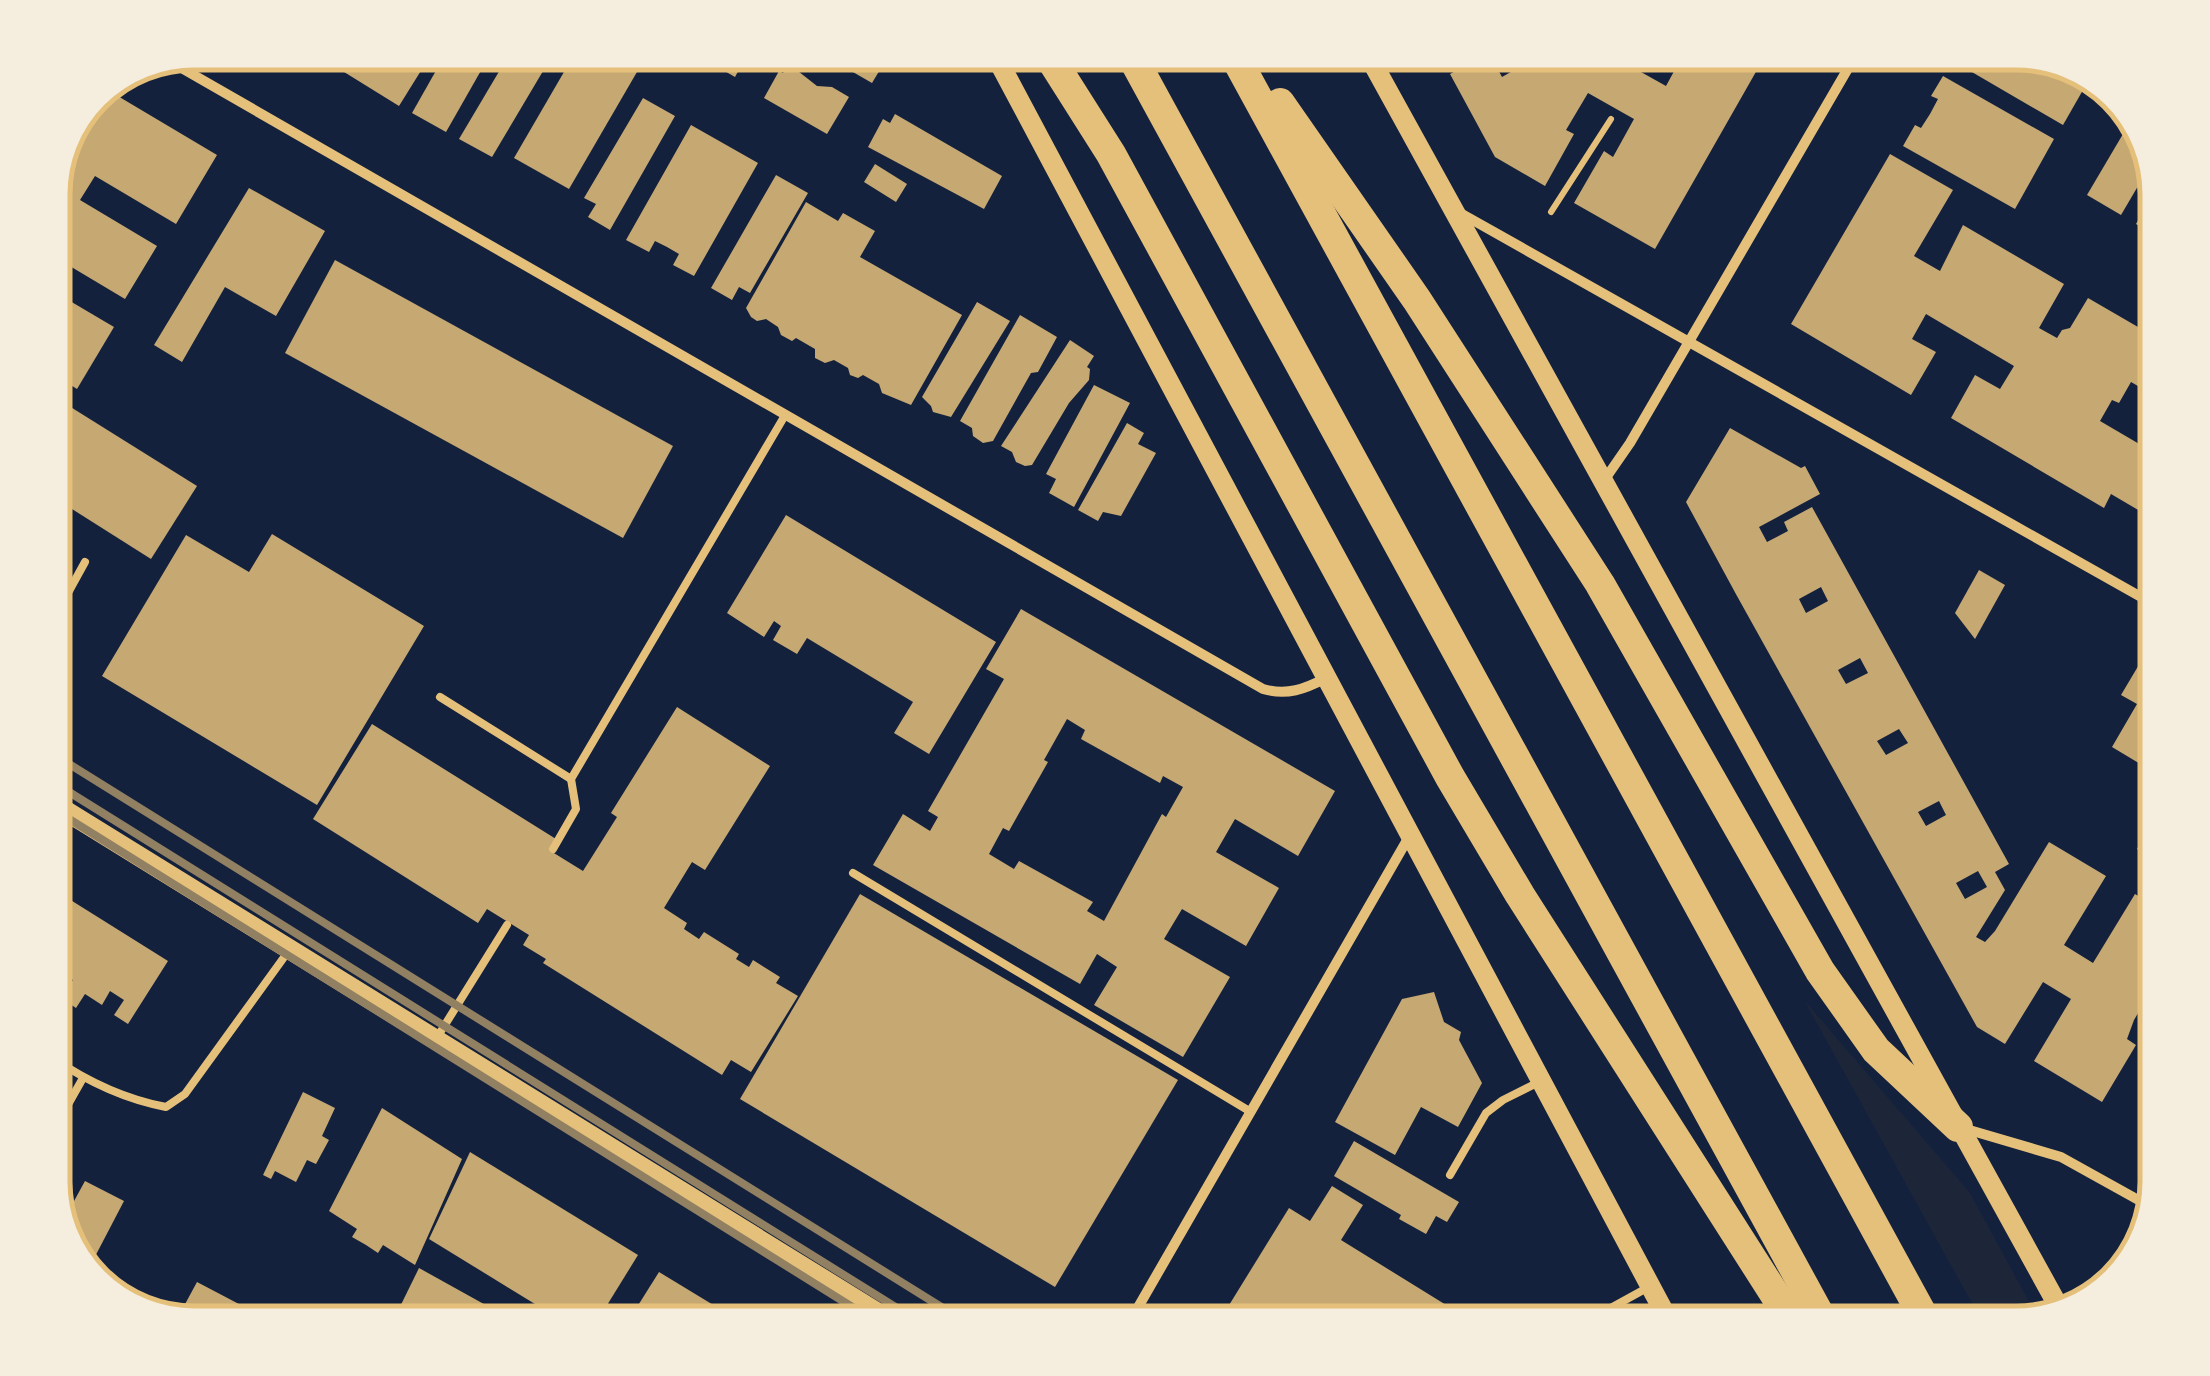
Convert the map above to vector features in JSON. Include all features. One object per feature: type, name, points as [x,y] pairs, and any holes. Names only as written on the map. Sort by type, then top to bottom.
[{"type":"highway","points":[[1058,70],[1111,154],[1450,777],[1520,895],[1781,1306]]},
{"type":"highway","points":[[1140,70],[1814,1306]]},
{"type":"highway","points":[[1243,70],[1917,1306]]},
{"type":"highway","points":[[1257,70],[1417,300],[1563,524],[1635,642],[1820,971],[1876,1050],[1958,1127]]},
{"type":"main road","points":[[1004,70],[1661,1306]]},
{"type":"main road","points":[[1376,70],[2054,1300]]},
{"type":"main road","points":[[70,813],[865,1306]]},
{"type":"street","points":[[1603,482],[1690,342],[1846,70]]},
{"type":"street","points":[[186,71],[1263,689],[1292,692],[1327,678]]},
{"type":"street","points":[[1453,209],[2140,596]]},
{"type":"street","points":[[1139,1306],[1411,834]]},
{"type":"street","points":[[1958,1127],[2062,1157],[2139,1200]]},
{"type":"lane","points":[[553,848],[576,809],[572,779],[784,417]]},
{"type":"lane","points":[[70,589],[85,562]]},
{"type":"lane","points":[[440,696],[572,779]]},
{"type":"lane","points":[[853,873],[1251,1112]]},
{"type":"lane","points":[[436,1040],[507,925]]},
{"type":"lane","points":[[70,1069],[138,1102],[166,1108],[185,1094],[290,950]]},
{"type":"lane","points":[[70,1102],[84,1078]]},
{"type":"lane","points":[[1450,1175],[1486,1113],[1542,1080]]},
{"type":"lane","points":[[1613,1306],[1650,1285]]},
{"type":"path","points":[[1551,212],[1610,119]]},
{"type":"shaded area","points":[[1804,1000],[1970,1193],[2031,1305],[1974,1306]]},
{"type":"building","points":[[341,70],[421,70],[399,106]]},
{"type":"building","points":[[436,70],[481,70],[446,132],[412,113]]},
{"type":"building","points":[[500,70],[544,70],[492,157],[459,139]]},
{"type":"building","points":[[565,70],[638,70],[569,189],[514,158]]},
{"type":"building","points":[[797,70],[817,86],[832,87],[849,97],[827,134],[764,98],[779,71]]},
{"type":"building","points":[[849,70],[880,70],[872,83]]},
{"type":"building","points":[[1457,70],[1498,70],[1502,77],[1514,70],[1637,70],[1666,86],[1675,70],[1757,70],[1655,249],[1574,203],[1604,151],[1613,157],[1634,119],[1588,93],[1566,130],[1574,134],[1545,186],[1495,157],[1450,74]]},
{"type":"building","points":[[1968,70],[2033,71],[2078,87],[2083,90],[2063,125]]},
{"type":"building","points":[[1943,76],[2054,139],[2015,209],[1903,146],[1915,125],[1921,128],[1930,114],[1938,99],[1931,96]]},
{"type":"building","points":[[118,96],[217,155],[176,224],[95,176],[80,200],[157,246],[125,299],[70,266],[70,186],[74,162],[91,125]]},
{"type":"building","points":[[643,98],[675,116],[610,230],[588,217],[596,204],[584,198]]},
{"type":"building","points":[[895,114],[1002,176],[984,209],[868,147],[883,119],[890,123]]},
{"type":"building","points":[[691,125],[758,163],[694,276],[673,265],[679,254],[667,247],[655,241],[649,252],[626,240]]},
{"type":"building","points":[[2124,133],[2131,146],[2140,183],[2121,215],[2087,195]]},
{"type":"building","points":[[1890,154],[1953,190],[1914,256],[1940,271],[1963,225],[2064,284],[2039,328],[2057,338],[2062,330],[2070,328],[2088,298],[2140,328],[2140,387],[2131,382],[2119,403],[2112,400],[2100,421],[2140,444],[2140,511],[2111,494],[2104,508],[1951,418],[1975,375],[2000,389],[2014,366],[1926,314],[1912,339],[1936,352],[1911,395],[1791,324]]},
{"type":"building","points":[[875,164],[907,184],[896,202],[864,182]]},
{"type":"building","points":[[776,175],[808,193],[750,293],[739,287],[732,300],[711,288]]},
{"type":"building","points":[[249,188],[325,231],[276,316],[225,287],[182,362],[154,345]]},
{"type":"building","points":[[806,202],[838,221],[843,213],[875,231],[860,257],[962,315],[911,405],[882,393],[879,384],[863,375],[850,375],[848,368],[834,360],[825,363],[815,358],[815,349],[781,335],[778,327],[766,319],[757,321],[746,308]]},
{"type":"building","points":[[335,260],[673,446],[623,538],[285,353]]},
{"type":"building","points":[[70,301],[114,327],[77,389],[70,385]]},
{"type":"building","points":[[977,302],[1010,321],[951,417],[933,412],[922,397]]},
{"type":"building","points":[[1020,315],[1057,337],[1038,372],[1031,373],[993,441],[983,443],[973,436],[972,428],[960,421]]},
{"type":"building","points":[[1070,340],[1094,356],[1087,367],[1089,380],[1069,403],[1032,465],[1025,466],[1001,446]]},
{"type":"building","points":[[1094,385],[1130,403],[1074,507],[1049,493],[1056,479],[1046,474]]},
{"type":"building","points":[[70,407],[197,486],[151,559],[70,508]]},
{"type":"building","points":[[1127,423],[1144,433],[1138,444],[1156,453],[1121,516],[1103,512],[1098,521],[1078,510]]},
{"type":"building","points":[[1730,428],[1801,468],[1805,466],[1820,494],[1759,527],[1767,542],[1788,531],[1784,522],[1812,507],[2009,864],[1995,872],[2005,890],[1976,937],[1985,942],[1995,931],[2049,842],[2106,876],[2064,945],[2093,963],[2135,894],[2140,897],[2140,1010],[2127,1039],[2136,1045],[2102,1102],[2034,1061],[2071,999],[2043,982],[2005,1044],[1977,1027],[1686,502]],"holes":[[[1821,587],[1828,601],[1806,613],[1799,599]],[[1860,658],[1868,673],[1846,684],[1838,670]],[[1899,729],[1908,743],[1886,755],[1877,741]],[[1939,801],[1946,815],[1926,826],[1918,812]],[[1978,871],[1987,887],[1965,899],[1956,883]]]},
{"type":"building","points":[[786,515],[996,642],[929,754],[894,733],[913,702],[807,638],[797,654],[773,640],[781,626],[774,621],[764,637],[727,613]]},
{"type":"building","points":[[272,534],[424,626],[317,805],[102,676],[186,535],[249,572]]},
{"type":"building","points":[[1979,570],[2005,585],[1975,639],[1955,613]]},
{"type":"building","points":[[1021,609],[1335,791],[1298,856],[1235,819],[1216,852],[1279,888],[1246,946],[1182,909],[1164,939],[1230,977],[1183,1057],[1094,1005],[1117,967],[1097,954],[1080,984],[873,865],[903,814],[930,831],[938,817],[928,811],[1004,679],[986,669]],"holes":[[[1067,719],[1085,730],[1081,739],[1160,783],[1163,776],[1183,787],[1166,817],[1162,814],[1104,921],[1087,911],[1093,902],[1019,861],[1014,869],[989,854],[1003,828],[1009,831]]]},
{"type":"building","points":[[2140,663],[2140,764],[2112,747],[2137,704],[2121,695]]},
{"type":"building","points":[[677,707],[770,766],[705,870],[692,862],[664,908],[687,923],[684,929],[699,939],[704,932],[739,954],[736,959],[749,967],[753,960],[780,977],[776,983],[798,996],[751,1072],[731,1060],[722,1075],[543,963],[546,959],[523,945],[529,935],[487,909],[478,923],[313,819],[372,724],[556,839],[549,850],[583,871],[617,817],[611,813]]},
{"type":"building","points":[[860,894],[1178,1080],[1055,1287],[740,1099]]},
{"type":"building","points":[[70,900],[168,961],[128,1024],[114,1015],[124,1000],[110,991],[102,1005],[85,994],[76,1008],[70,1004]]},
{"type":"building","points":[[1434,992],[1444,1022],[1461,1032],[1459,1040],[1482,1083],[1458,1127],[1421,1107],[1395,1155],[1335,1122],[1402,999]]},
{"type":"building","points":[[303,1092],[335,1108],[322,1136],[329,1140],[316,1164],[307,1160],[296,1182],[275,1171],[271,1179],[263,1175]]},
{"type":"building","points":[[382,1108],[462,1159],[415,1265],[383,1245],[378,1253],[352,1237],[357,1229],[329,1211]]},
{"type":"building","points":[[1354,1141],[1459,1202],[1447,1222],[1436,1216],[1426,1234],[1334,1176]]},
{"type":"building","points":[[470,1152],[638,1255],[606,1306],[538,1306],[429,1239]]},
{"type":"building","points":[[85,1181],[124,1201],[95,1256],[83,1237],[72,1205]]},
{"type":"building","points":[[1332,1186],[1363,1205],[1341,1240],[1448,1306],[1228,1306],[1289,1208],[1310,1221]]},
{"type":"building","points":[[419,1268],[487,1306],[400,1306]]},
{"type":"building","points":[[659,1272],[715,1306],[638,1306]]},
{"type":"building","points":[[197,1282],[243,1306],[194,1306],[184,1305]]},
{"type":"railway","points":[[70,765],[940,1306]]},
{"type":"railway","points":[[70,793],[894,1306]]},
{"type":"railway","points":[[70,820],[851,1306]]}]
